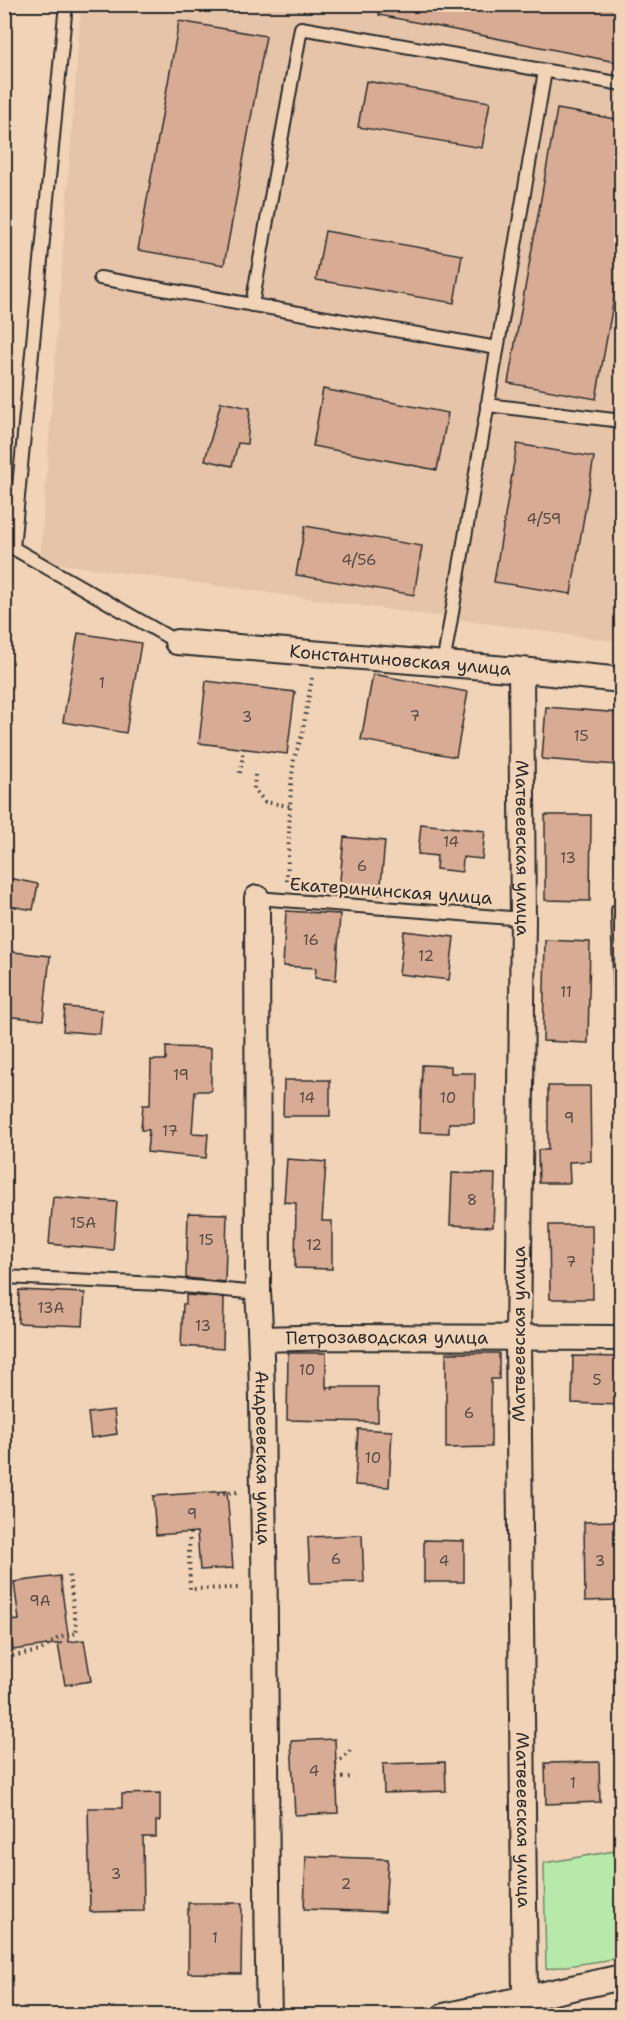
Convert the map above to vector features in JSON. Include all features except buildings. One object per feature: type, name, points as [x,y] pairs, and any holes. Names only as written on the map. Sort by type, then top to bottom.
[{"type":"street","name":"Константиновская улица","points":[[177,642],[621,680]]},
{"type":"street","name":"Матвеевская улица","points":[[521,670],[523,919],[518,1339],[525,1998]]},
{"type":"street","name":"Андреевская улица","points":[[257,898],[258,1293],[266,1588],[265,1837],[269,2016]]},
{"type":"street","name":"Петрозаводская улица","points":[[261,1339],[621,1338]]},
{"type":"street","points":[[444,2016],[475,2012],[525,1998],[621,1977]]},
{"type":"lane","points":[[66,4],[13,548],[177,642]]},
{"type":"lane","points":[[252,305],[301,28],[621,84]]},
{"type":"lane","points":[[443,665],[545,71]]},
{"type":"lane","points":[[100,278],[496,348]]},
{"type":"lane","points":[[487,405],[621,421]]},
{"type":"lane","name":"Екатерининская улица","points":[[257,898],[523,919]]},
{"type":"lane","points":[[618,910],[621,1044]]},
{"type":"lane","points":[[4,1277],[161,1284],[258,1293]]},
{"type":"path","points":[[287,901],[294,759],[302,735],[316,654]]},
{"type":"path","points":[[240,773],[244,749]]},
{"type":"path","points":[[255,776],[254,789],[265,802],[290,806]]},
{"type":"path","points":[[326,1388],[337,1388]]},
{"type":"path","points":[[190,1533],[190,1589],[266,1588]]},
{"type":"path","points":[[4,1639],[6,1657],[40,1651],[58,1638],[77,1633],[69,1575]]},
{"type":"path","points":[[336,1764],[353,1748]]},
{"type":"path","points":[[336,1778],[354,1777]]},
{"type":"shaded area","points":[[81,5],[621,5],[621,642],[40,561]]},
{"type":"green space","points":[[621,1850],[621,1958],[546,1969],[544,1863]]}]
